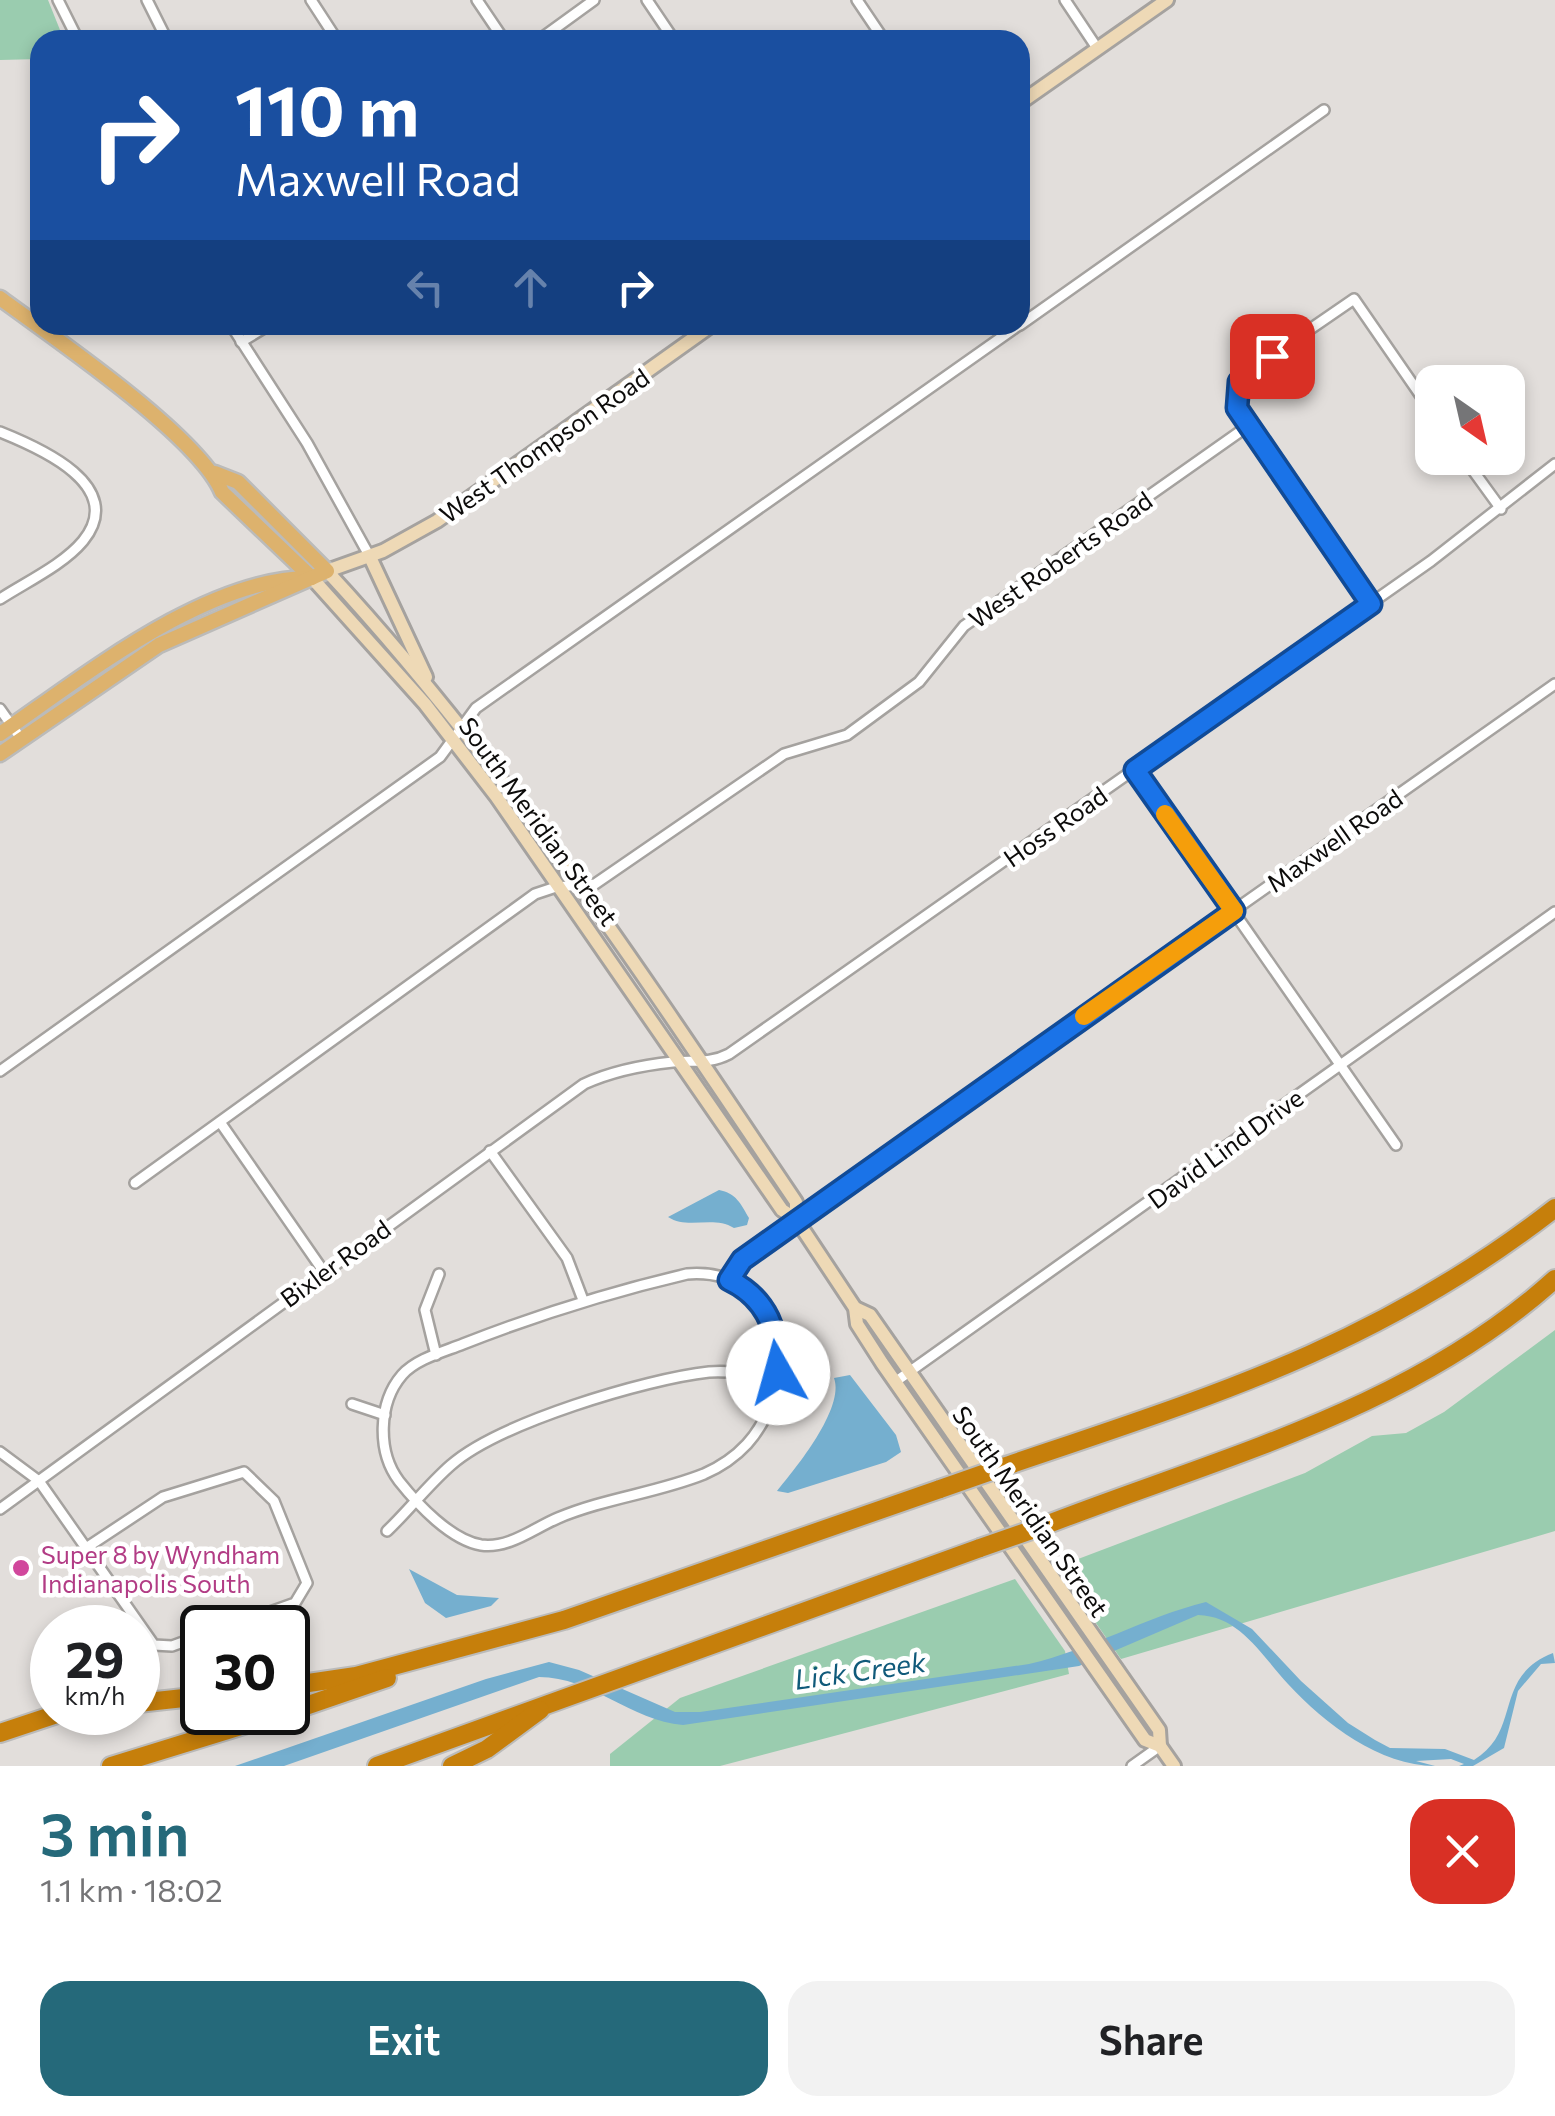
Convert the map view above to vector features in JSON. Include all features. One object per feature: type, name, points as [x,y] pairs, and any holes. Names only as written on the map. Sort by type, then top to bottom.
[{"type":"highway","points":[[310,1704],[1222,1392],[1322,1352],[1450,1284],[1555,1208]]},
{"type":"highway","points":[[377,1766],[557,1697],[1255,1450],[1393,1390],[1498,1324],[1555,1279]]},
{"type":"highway","points":[[310,1683],[356,1676],[524,1630]]},
{"type":"highway","points":[[452,1766],[487,1750],[557,1697]]},
{"type":"highway","points":[[0,1733],[30,1723]]},
{"type":"highway","points":[[111,1766],[212,1735]]},
{"type":"main road","points":[[1030,96],[1167,0]]},
{"type":"main road","name":"South Meridian Street","points":[[0,298],[30,320]]},
{"type":"main road","name":"South Meridian Street","points":[[50,335],[102,374],[214,473],[238,482],[327,571],[428,684],[691,1062]]},
{"type":"main road","name":"West Thompson Road","points":[[327,571],[370,557],[437,521],[698,335]]},
{"type":"main road","name":"South Meridian Street","points":[[214,473],[222,492],[312,578],[458,732],[691,1062],[782,1210],[796,1219],[855,1308],[857,1324],[895,1382],[1098,1676],[1145,1740],[1160,1746]]},
{"type":"main road","name":"South Meridian Street","points":[[370,557],[420,656],[428,684]]},
{"type":"main road","points":[[10,747],[159,645],[327,571]]},
{"type":"main road","points":[[3,732],[164,624],[287,577],[312,578]]},
{"type":"main road","name":"South Meridian Street","points":[[855,1308],[870,1315],[1159,1730],[1160,1746],[1174,1766]]},
{"type":"street","points":[[58,0],[73,30]]},
{"type":"street","points":[[147,0],[162,30]]},
{"type":"street","points":[[310,0],[330,30]]},
{"type":"street","points":[[477,0],[497,30]]},
{"type":"street","points":[[552,30],[594,0]]},
{"type":"street","points":[[647,0],[667,30]]},
{"type":"street","points":[[857,0],[877,30]]},
{"type":"street","points":[[1064,0],[1097,48]]},
{"type":"street","points":[[1030,318],[1324,110]]},
{"type":"street","points":[[1371,604],[1248,426],[1235,401],[1243,377],[1354,299],[1415,387]]},
{"type":"street","name":"South Meridian Street","points":[[237,335],[307,443],[370,557]]},
{"type":"street","points":[[241,342],[253,335]]},
{"type":"street","points":[[0,1071],[440,757],[476,708],[1006,335]]},
{"type":"street","name":"West Roberts Road","points":[[135,1183],[535,894],[600,880],[784,754],[850,732],[918,682],[964,626],[1248,426]]},
{"type":"street","points":[[0,432],[40,448],[83,480],[95,509],[86,536],[75,548],[0,599]]},
{"type":"street","name":"Hoss Road","points":[[691,1062],[729,1054],[1371,604],[1501,509],[1555,464]]},
{"type":"street","points":[[1476,475],[1501,509]]},
{"type":"street","name":"Maxwell Road","points":[[729,1280],[750,1252],[1555,684]]},
{"type":"street","points":[[0,709],[10,747]]},
{"type":"street","points":[[1135,770],[1396,1145]]},
{"type":"street","name":"David Lind Drive","points":[[895,1382],[1555,912]]},
{"type":"street","name":"Bixler Road","points":[[0,1510],[588,1082],[691,1062]]},
{"type":"street","points":[[220,1122],[324,1272]]},
{"type":"street","points":[[490,1151],[566,1258],[583,1300]]},
{"type":"street","points":[[436,1355],[425,1310],[439,1274]]},
{"type":"street","points":[[687,1274],[729,1280],[750,1293],[768,1315],[776,1338],[778,1378],[759,1429],[718,1467],[575,1512],[504,1544],[483,1545],[456,1537],[399,1482],[386,1455],[385,1415],[404,1372],[436,1355],[583,1300],[687,1274]]},
{"type":"street","points":[[386,1531],[450,1465],[470,1452],[572,1407],[696,1374],[730,1371],[778,1378]]},
{"type":"street","points":[[352,1404],[385,1415]]},
{"type":"street","points":[[0,1452],[39,1481],[154,1645],[180,1643]]},
{"type":"street","points":[[86,1548],[163,1497],[244,1472],[274,1501],[308,1583],[288,1605]]},
{"type":"street","points":[[1132,1766],[1160,1746]]},
{"type":"green space","points":[[0,0],[48,0],[60,30],[30,30],[30,59],[0,60]]},
{"type":"green space","points":[[1555,1330],[1555,1531],[1121,1659],[1057,1567],[1305,1473],[1372,1436],[1406,1433],[1444,1412]]},
{"type":"green space","points":[[1015,1579],[1065,1651],[1069,1674],[720,1766],[610,1766],[610,1754],[680,1698]]},
{"type":"water","points":[[719,1190],[737,1200],[749,1218],[747,1225],[734,1228],[668,1217]]},
{"type":"water","points":[[850,1375],[896,1435],[901,1452],[886,1462],[788,1493],[777,1491],[826,1421],[835,1391],[834,1378]]},
{"type":"water","points":[[409,1569],[457,1595],[499,1598],[491,1606],[446,1618],[425,1603]]},
{"type":"water","name":"Lick Creek","points":[[1206,1602],[1252,1629],[1348,1723],[1390,1748],[1445,1749],[1474,1760],[1498,1734],[1522,1676],[1534,1663],[1553,1653],[1555,1663],[1541,1664],[1518,1691],[1504,1748],[1473,1766],[1459,1766],[1464,1764],[1451,1759],[1416,1761],[1435,1766],[1414,1764],[1374,1751],[1336,1728],[1303,1699],[1238,1630],[1213,1617],[1198,1615],[1079,1666],[683,1725],[646,1716],[577,1684],[539,1677],[284,1766],[235,1766],[486,1679],[549,1662],[579,1670],[675,1712],[700,1712],[1029,1664]]},
{"type":"slow traffic","points":[[1084,1016],[1234,911],[1165,814]]},
{"type":"place","name":"Super 8 by Wyndham Indianapolis South","points":[[21,1568]]},
{"type":"route","points":[[778,1373],[776,1338],[768,1315],[750,1293],[729,1280],[742,1260],[1234,911],[1135,770],[1371,604],[1237,408],[1235,393],[1239,382],[1272,356]]}]
